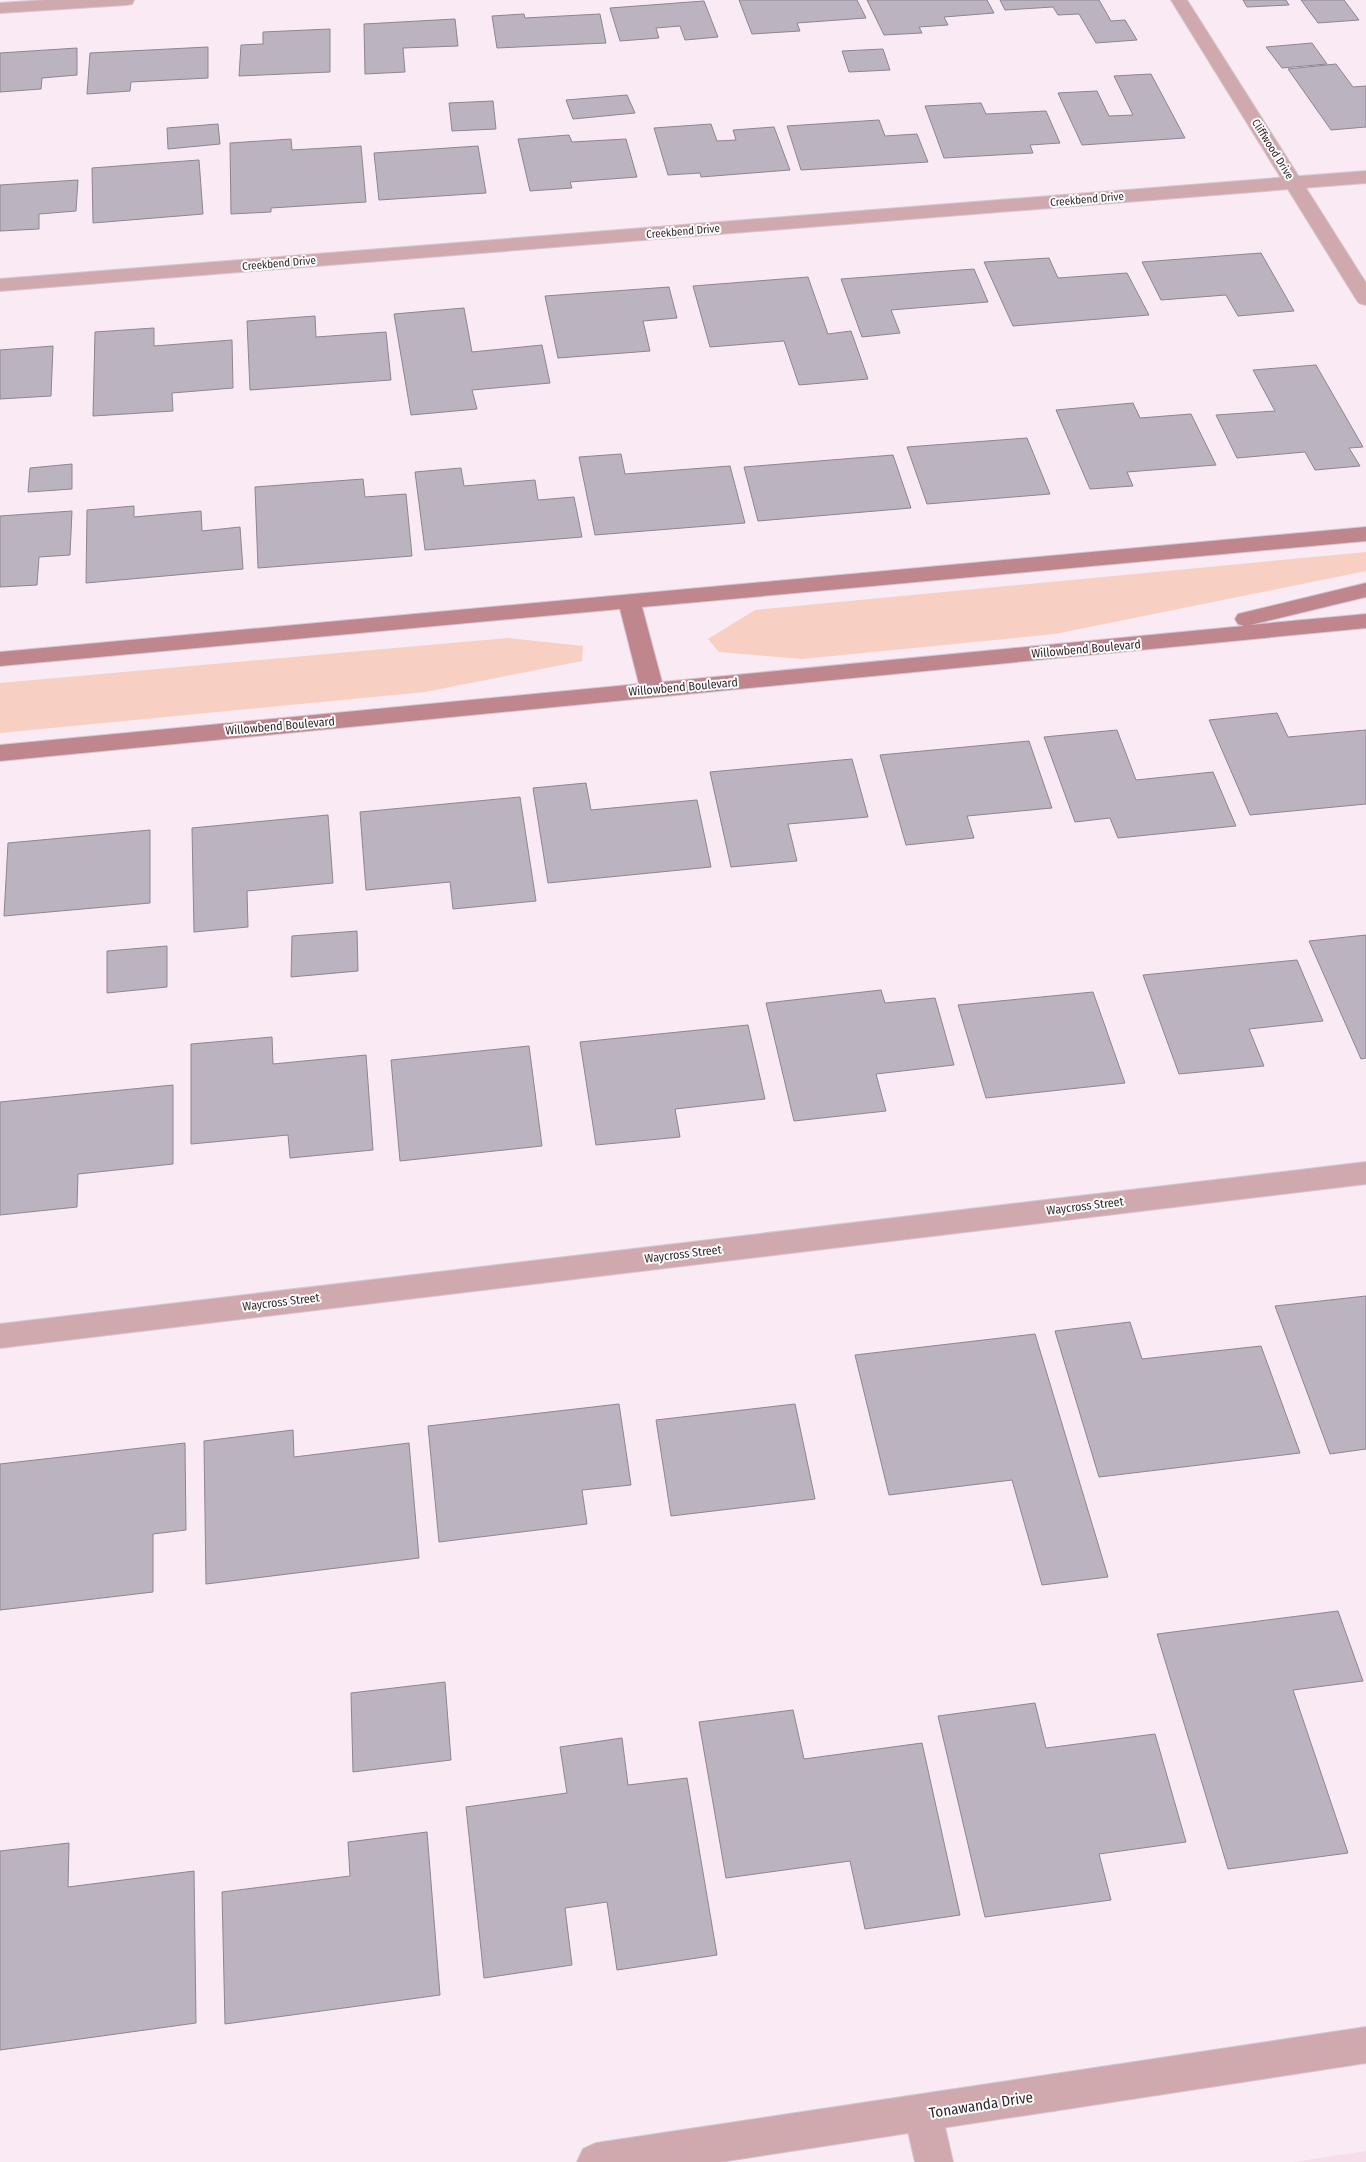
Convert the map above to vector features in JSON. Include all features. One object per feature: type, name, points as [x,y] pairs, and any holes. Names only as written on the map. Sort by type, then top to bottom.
[{"type":"main road","points":[[0,659],[1366,534]]},
{"type":"main road","points":[[1147,643],[1366,590]]},
{"type":"main road","points":[[629,601],[652,690]]},
{"type":"main road","name":"Willowbend Boulevard","points":[[0,753],[1366,622]]},
{"type":"street","points":[[0,8],[126,0]]},
{"type":"street","name":"Cliffwood Drive","points":[[1179,0],[1366,299]]},
{"type":"street","name":"Creekbend Drive","points":[[0,285],[1366,177]]},
{"type":"street","name":"Waycross Street","points":[[0,1336],[1366,1173]]},
{"type":"street","name":"Tonawanda Drive","points":[[596,2162],[706,2153],[923,2114],[1366,2045]]},
{"type":"street","points":[[923,2114],[934,2162]]},
{"type":"shaded area","points":[[1366,552],[1366,571],[1055,634],[802,659],[719,652],[708,639],[755,610]]},
{"type":"shaded area","points":[[508,638],[583,646],[582,661],[425,692],[0,733],[0,683]]},
{"type":"shaded area","points":[[1366,2151],[1366,2162],[1294,2162]]},
{"type":"building","points":[[739,0],[857,0],[866,18],[797,23],[800,31],[752,34]]},
{"type":"building","points":[[867,0],[987,0],[994,13],[944,17],[948,25],[919,27],[922,33],[884,35]]},
{"type":"building","points":[[1000,0],[1099,0],[1111,21],[1125,20],[1137,40],[1096,43],[1079,14],[1058,15],[1053,7],[1005,10]]},
{"type":"building","points":[[1243,0],[1286,0],[1289,5],[1247,7]]},
{"type":"building","points":[[1301,0],[1344,0],[1359,20],[1318,23]]},
{"type":"building","points":[[704,1],[718,37],[685,40],[680,26],[656,28],[659,38],[620,41],[610,8]]},
{"type":"building","points":[[524,14],[525,18],[600,14],[606,43],[497,48],[492,16]]},
{"type":"building","points":[[455,19],[458,46],[403,48],[405,72],[365,74],[364,24]]},
{"type":"building","points":[[330,29],[330,72],[239,76],[241,45],[263,44],[263,32]]},
{"type":"building","points":[[1312,43],[1327,64],[1282,68],[1266,47]]},
{"type":"building","points":[[208,47],[208,78],[131,82],[130,91],[87,94],[90,53]]},
{"type":"building","points":[[77,48],[77,75],[42,78],[41,89],[0,92],[0,53]]},
{"type":"building","points":[[883,49],[890,70],[849,72],[842,51]]},
{"type":"building","points":[[1336,64],[1353,87],[1366,86],[1366,127],[1331,130],[1288,69]]},
{"type":"building","points":[[1151,74],[1185,138],[1082,145],[1058,93],[1097,91],[1109,116],[1133,115],[1114,76]]},
{"type":"building","points":[[627,95],[635,113],[573,119],[566,100]]},
{"type":"building","points":[[493,101],[496,129],[452,131],[449,103]]},
{"type":"building","points":[[981,103],[986,114],[1046,111],[1060,143],[1030,145],[1033,153],[944,158],[925,106]]},
{"type":"building","points":[[879,120],[885,136],[917,134],[928,162],[801,170],[787,126]]},
{"type":"building","points":[[218,124],[220,144],[168,149],[167,128]]},
{"type":"building","points":[[711,124],[717,141],[736,140],[733,130],[774,127],[790,170],[701,177],[700,173],[668,175],[654,128]]},
{"type":"building","points":[[569,135],[572,142],[626,139],[637,177],[570,182],[572,188],[530,191],[518,139]]},
{"type":"building","points":[[291,139],[292,150],[361,146],[366,202],[271,208],[271,212],[231,214],[230,143]]},
{"type":"building","points":[[478,146],[486,193],[379,200],[374,153]]},
{"type":"building","points":[[199,160],[203,214],[93,223],[92,168]]},
{"type":"building","points":[[78,180],[76,211],[39,214],[39,229],[0,231],[0,185]]},
{"type":"building","points":[[1261,253],[1294,311],[1238,316],[1226,295],[1161,300],[1142,262]]},
{"type":"building","points":[[1049,258],[1058,278],[1127,273],[1149,315],[1013,326],[984,262]]},
{"type":"building","points":[[974,269],[988,302],[891,310],[900,333],[862,337],[841,279]]},
{"type":"building","points":[[808,277],[828,334],[851,331],[868,379],[799,385],[784,341],[710,347],[693,286]]},
{"type":"building","points":[[669,287],[677,318],[643,321],[650,351],[558,358],[545,296]]},
{"type":"building","points":[[464,308],[472,352],[542,345],[550,383],[472,390],[477,409],[411,415],[394,314]]},
{"type":"building","points":[[315,316],[316,337],[386,332],[391,380],[250,390],[247,321]]},
{"type":"building","points":[[154,328],[154,346],[232,340],[233,388],[172,393],[173,411],[93,416],[95,332]]},
{"type":"building","points":[[53,346],[51,396],[0,399],[0,350]]},
{"type":"building","points":[[1316,365],[1363,447],[1349,448],[1360,466],[1315,470],[1305,452],[1237,458],[1216,415],[1275,411],[1253,370]]},
{"type":"building","points":[[1133,403],[1140,418],[1191,414],[1216,465],[1127,472],[1133,486],[1090,489],[1056,410]]},
{"type":"building","points":[[1027,438],[1050,494],[927,504],[907,447]]},
{"type":"building","points":[[621,454],[625,474],[730,466],[745,523],[595,535],[579,457]]},
{"type":"building","points":[[893,455],[911,508],[758,521],[744,467]]},
{"type":"building","points":[[72,464],[72,489],[28,492],[30,468]]},
{"type":"building","points":[[461,468],[464,486],[535,480],[538,500],[574,497],[582,537],[425,550],[415,472]]},
{"type":"building","points":[[363,479],[365,497],[406,494],[412,556],[258,568],[255,487]]},
{"type":"building","points":[[134,506],[134,517],[201,511],[202,531],[240,527],[243,569],[86,583],[87,510]]},
{"type":"building","points":[[72,511],[70,555],[39,557],[37,585],[0,587],[0,516]]},
{"type":"building","points":[[1277,713],[1288,737],[1366,730],[1366,804],[1250,815],[1209,720]]},
{"type":"building","points":[[1117,730],[1136,780],[1213,772],[1236,826],[1118,838],[1110,818],[1075,822],[1044,737]]},
{"type":"building","points":[[1029,741],[1052,808],[967,816],[974,838],[906,845],[880,755]]},
{"type":"building","points":[[852,759],[868,817],[788,824],[797,861],[731,867],[710,772]]},
{"type":"building","points":[[586,783],[591,810],[697,800],[711,867],[548,883],[533,788]]},
{"type":"building","points":[[520,797],[536,901],[453,909],[450,882],[366,890],[360,812]]},
{"type":"building","points":[[328,815],[333,883],[247,891],[248,927],[194,932],[192,828]]},
{"type":"building","points":[[150,830],[150,903],[4,916],[8,843]]},
{"type":"building","points":[[357,931],[358,971],[291,977],[292,936]]},
{"type":"building","points":[[1366,935],[1366,1058],[1361,1059],[1309,941]]},
{"type":"building","points":[[167,946],[167,987],[107,993],[107,951]]},
{"type":"building","points":[[1297,960],[1323,1021],[1249,1029],[1264,1066],[1179,1074],[1143,975]]},
{"type":"building","points":[[881,990],[885,1003],[935,998],[954,1065],[876,1074],[886,1111],[794,1121],[766,1003]]},
{"type":"building","points":[[1093,992],[1125,1083],[986,1098],[958,1005]]},
{"type":"building","points":[[748,1025],[765,1099],[675,1109],[680,1137],[596,1145],[580,1042]]},
{"type":"building","points":[[272,1037],[273,1064],[366,1055],[373,1150],[290,1158],[288,1135],[191,1144],[191,1044]]},
{"type":"building","points":[[529,1046],[542,1146],[400,1161],[391,1060]]},
{"type":"building","points":[[173,1085],[173,1164],[78,1174],[77,1207],[0,1215],[0,1102]]},
{"type":"building","points":[[1366,1296],[1366,1449],[1330,1454],[1275,1306]]},
{"type":"building","points":[[1130,1322],[1142,1359],[1261,1346],[1300,1453],[1099,1477],[1055,1331]]},
{"type":"building","points":[[1035,1334],[1108,1577],[1042,1585],[1012,1480],[889,1495],[855,1355]]},
{"type":"building","points":[[619,1404],[631,1485],[582,1490],[587,1524],[439,1542],[428,1426]]},
{"type":"building","points":[[795,1404],[815,1499],[671,1516],[656,1420]]},
{"type":"building","points":[[293,1430],[294,1457],[409,1443],[419,1558],[206,1584],[204,1441]]},
{"type":"building","points":[[185,1443],[186,1530],[153,1534],[153,1592],[0,1610],[0,1464]]},
{"type":"building","points":[[1338,1611],[1363,1681],[1293,1690],[1348,1853],[1228,1869],[1157,1634]]},
{"type":"building","points":[[445,1682],[451,1760],[353,1772],[351,1693]]},
{"type":"building","points":[[1035,1703],[1046,1748],[1155,1734],[1186,1842],[1099,1854],[1111,1900],[985,1917],[938,1716]]},
{"type":"building","points":[[793,1710],[804,1759],[922,1743],[960,1915],[865,1929],[850,1861],[726,1878],[699,1722]]},
{"type":"building","points":[[622,1738],[628,1785],[687,1778],[717,1955],[617,1970],[607,1902],[565,1908],[572,1965],[484,1978],[466,1807],[567,1793],[560,1747]]},
{"type":"building","points":[[427,1832],[440,1995],[225,2024],[222,1892],[350,1876],[348,1842]]},
{"type":"building","points":[[69,1843],[68,1887],[194,1871],[196,2023],[0,2050],[0,1851]]}]
